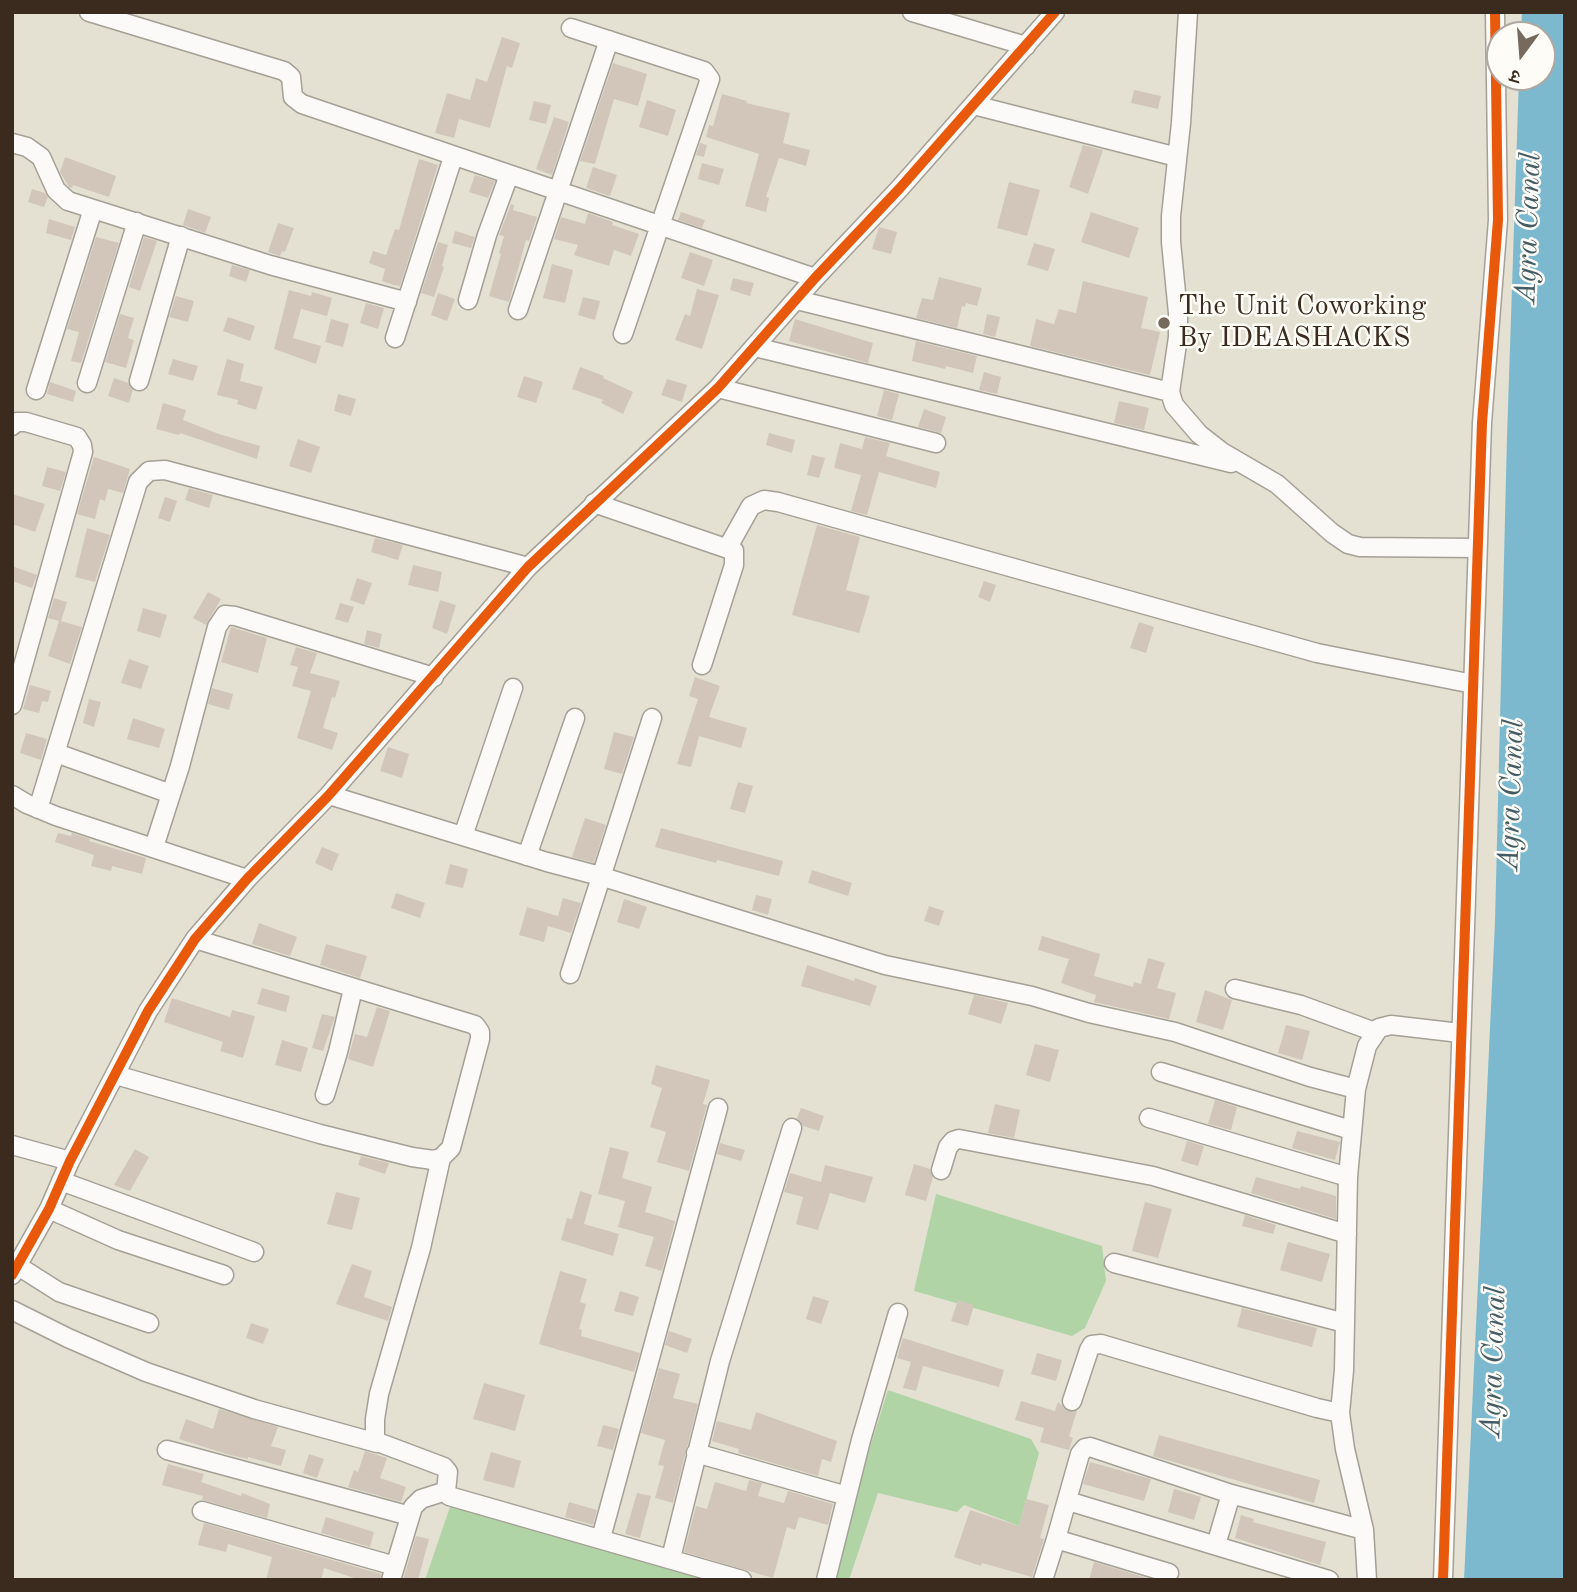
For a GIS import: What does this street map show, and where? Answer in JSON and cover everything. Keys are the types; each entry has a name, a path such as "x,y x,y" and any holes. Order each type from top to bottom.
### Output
{"street":[{"path":"89,12 284,71 291,77 293,97 298,102 453,157 815,278"},
{"path":"912,12 1026,46"},
{"path":"149,1323 59,1292 15,1270 49,1209 148,1011 195,939 247,879 330,795 528,567 718,388 1055,12"},
{"path":"1188,12 1171,242 1178,337 1170,392 1178,411 1199,434 1222,452 1277,484 1348,544 1360,547 1478,548"},
{"path":"1443,1580 1482,410 1499,197 1495,12"},
{"path":"571,28 704,71 710,79 623,334"},
{"path":"517,310 609,40"},
{"path":"974,105 1177,157"},
{"path":"12,142 27,147 41,157 60,195 68,201 270,265 407,302"},
{"path":"395,338 453,157"},
{"path":"468,300 487,235 509,175"},
{"path":"36,390 93,209"},
{"path":"87,383 137,222"},
{"path":"139,381 181,236"},
{"path":"797,300 1170,392"},
{"path":"755,347 1250,468"},
{"path":"718,388 936,443"},
{"path":"12,426 16,422 26,422 77,438 83,452 12,705"},
{"path":"38,810 138,482 149,471 165,470 528,567"},
{"path":"728,547 751,506 764,500 778,502 1317,653 1473,684"},
{"path":"594,503 728,547 736,555 702,665"},
{"path":"154,847 217,627 225,615 247,619 434,677"},
{"path":"463,836 513,688"},
{"path":"527,856 575,718"},
{"path":"570,974 652,718"},
{"path":"56,753 171,794"},
{"path":"12,795 38,810 247,879"},
{"path":"330,795 886,965 1032,996 1089,1013 1175,1032 1310,1077 1356,1089"},
{"path":"116,1075 320,1134 412,1157 433,1160 441,1158 452,1148 480,1032 467,1021 352,989 195,939"},
{"path":"325,1095 352,989"},
{"path":"1236,989 1301,1005 1375,1032"},
{"path":"1367,1580 1364,1530 1345,1449 1340,1413 1348,1177 1356,1089 1367,1046 1375,1032 1385,1025 1460,1033"},
{"path":"1161,1072 1351,1130"},
{"path":"601,1538 718,1108"},
{"path":"1149,1118 1348,1177"},
{"path":"671,1558 720,1361 792,1128"},
{"path":"941,1170 948,1147 953,1140 959,1139 1164,1179 1347,1234"},
{"path":"12,1145 71,1161"},
{"path":"377,1443 374,1439 379,1394 421,1248 441,1158"},
{"path":"61,1181 254,1252"},
{"path":"49,1209 118,1240 224,1275"},
{"path":"1114,1263 1345,1323"},
{"path":"12,1310 146,1372 254,1409 377,1443 444,1467 447,1472 446,1491 449,1496 742,1580"},
{"path":"826,1580 898,1312"},
{"path":"1072,1401 1089,1350 1092,1345 1101,1344 1340,1413"},
{"path":"1043,1580 1080,1454 1090,1447 1231,1494 1364,1530"},
{"path":"167,1450 410,1516"},
{"path":"696,1454 847,1496"},
{"path":"202,1511 393,1573 413,1507 421,1499 446,1491"},
{"path":"1216,1545 1231,1494"},
{"path":"1068,1501 1329,1580"},
{"path":"1056,1539 1169,1573"}],"green space":[{"path":"936,1194 1102,1246 1106,1281 1085,1328 1072,1336 914,1291"},
{"path":"888,1390 1031,1439 1039,1453 1019,1526 964,1505 957,1512 878,1493 849,1580 828,1580"},
{"path":"453,1498 724,1580 425,1580"}],"water":[{"name":"Agra Canal","path":"1522,12 1565,12 1564,1580 1464,1580 1495,922 1519,91 1556,91 1556,21 1522,21"}],"building":[{"path":"502,37 520,43 512,68 507,66 490,128 459,119 454,138 435,133 447,93 470,100 476,78 487,82"},
{"path":"613,63 647,74 638,106 614,99 595,164 580,161"},
{"path":"1134,90 1161,96 1158,109 1131,103"},
{"path":"722,94 747,101 746,103 790,113 783,143 810,150 806,166 779,158 766,197 769,198 766,212 745,206 759,154 706,137 709,125 713,126"},
{"path":"647,100 676,110 668,136 639,127"},
{"path":"534,101 551,105 546,124 529,120"},
{"path":"554,117 569,122 552,175 536,169"},
{"path":"700,143 707,145 704,157 696,155"},
{"path":"1083,145 1103,150 1088,194 1069,187"},
{"path":"65,157 116,176 109,197 73,185 72,188 69,187 60,172"},
{"path":"419,159 438,165 400,286 394,285 382,281 385,269 369,263 373,251 386,255 395,229 399,230"},
{"path":"702,163 724,169 719,185 698,179"},
{"path":"593,167 617,175 610,196 586,188"},
{"path":"475,175 495,181 488,198 469,192"},
{"path":"1009,182 1040,190 1027,236 997,228"},
{"path":"32,189 45,193 48,197 44,207 28,202"},
{"path":"511,204 514,205 513,210 537,217 529,241 526,240 509,302 489,296 504,236 499,235"},
{"path":"188,209 211,217 205,233 183,225"},
{"path":"681,212 705,220 702,228 678,220"},
{"path":"1091,212 1139,228 1129,258 1081,242"},
{"path":"588,213 639,234 631,256 614,250 609,266 574,255 578,245 554,239 561,217 585,224"},
{"path":"49,219 75,227 71,240 46,233"},
{"path":"278,223 294,228 285,252 282,251 280,256 268,252"},
{"path":"879,227 897,232 891,254 872,249"},
{"path":"455,231 475,237 471,248 452,243"},
{"path":"96,237 119,243 81,363 71,361 79,332 67,329"},
{"path":"144,237 157,241 140,291 129,287"},
{"path":"438,242 448,245 434,297 421,293"},
{"path":"1034,243 1055,249 1048,271 1027,265"},
{"path":"690,252 713,260 704,286 681,278"},
{"path":"552,264 573,270 565,303 543,298"},
{"path":"232,265 250,270 246,282 229,276"},
{"path":"939,277 982,288 977,306 966,303 965,307 962,306 957,328 916,318 922,298 933,300"},
{"path":"733,278 754,283 750,296 730,290"},
{"path":"1083,281 1148,297 1141,328 1160,332 1150,375 1030,346 1036,319 1054,324 1059,309 1076,313"},
{"path":"697,289 719,295 702,349 675,340 685,314 690,316"},
{"path":"289,290 311,296 312,292 332,298 327,316 301,309 293,338 321,346 316,364 274,349"},
{"path":"438,293 455,299 447,321 431,315"},
{"path":"176,296 194,301 188,322 169,317"},
{"path":"583,297 600,301 595,320 578,315"},
{"path":"366,303 384,308 378,329 360,323"},
{"path":"120,314 134,318 128,338 134,340 126,368 105,362"},
{"path":"987,314 1000,317 995,337 983,334"},
{"path":"228,317 255,326 250,341 223,331"},
{"path":"331,319 349,324 343,347 325,342"},
{"path":"795,319 873,343 868,363 789,341"},
{"path":"916,341 977,356 973,373 912,361"},
{"path":"173,359 198,366 193,381 168,374"},
{"path":"227,359 244,364 240,381 263,387 256,410 237,404 238,400 217,395"},
{"path":"580,367 633,392 623,414 601,403 603,400 572,389"},
{"path":"984,372 1001,377 997,394 979,390"},
{"path":"524,376 543,382 536,403 517,397"},
{"path":"114,378 128,383 133,390 129,403 108,396"},
{"path":"667,379 687,385 682,402 661,395"},
{"path":"50,382 76,391 73,402 47,394"},
{"path":"884,390 899,394 892,420 877,416"},
{"path":"338,394 356,399 351,416 334,411"},
{"path":"1119,401 1149,408 1144,430 1114,423"},
{"path":"163,403 186,410 183,420 260,446 257,459 180,433 179,435 156,429"},
{"path":"924,409 946,417 941,433 918,427"},
{"path":"769,433 795,440 792,453 766,445"},
{"path":"865,437 890,443 886,456 940,472 936,488 879,472 867,515 851,511 861,475 834,468 840,443 862,449"},
{"path":"298,439 320,447 311,473 289,466"},
{"path":"812,455 825,458 819,478 807,475"},
{"path":"94,457 130,469 123,493 108,489 105,501 100,499 95,519 77,514"},
{"path":"47,467 66,472 60,491 42,486"},
{"path":"189,488 213,495 209,508 185,500"},
{"path":"12,494 45,504 35,532 12,524"},
{"path":"165,497 177,501 170,522 158,518"},
{"path":"817,525 860,537 846,590 870,596 859,633 792,615"},
{"path":"87,528 110,535 95,582 75,577"},
{"path":"375,538 403,545 398,560 371,552"},
{"path":"413,565 442,572 438,592 408,585"},
{"path":"12,566 37,575 32,588 12,581"},
{"path":"357,578 372,583 364,605 350,600"},
{"path":"984,581 996,585 990,602 978,597"},
{"path":"208,592 221,599 206,625 193,618"},
{"path":"54,598 67,602 61,621 82,627 70,664 48,656 59,621 48,618"},
{"path":"440,600 456,605 447,634 432,628"},
{"path":"340,603 354,607 348,623 335,619"},
{"path":"143,608 167,615 160,638 137,631"},
{"path":"1139,622 1154,627 1146,653 1130,648"},
{"path":"231,627 267,638 258,673 221,662"},
{"path":"367,630 382,634 379,648 364,644"},
{"path":"296,647 317,653 310,673 340,681 323,728 338,733 332,750 297,738 311,691 292,686 298,667 290,665"},
{"path":"129,659 149,666 141,689 121,683"},
{"path":"695,677 720,686 709,717 747,728 741,748 699,736 691,767 677,764 698,699 689,696"},
{"path":"30,685 51,691 48,702 42,701 39,713 23,709"},
{"path":"212,688 233,694 229,710 208,704"},
{"path":"89,699 101,702 94,727 83,723"},
{"path":"133,718 165,729 159,748 127,739"},
{"path":"614,732 634,737 622,774 604,769"},
{"path":"26,733 47,739 41,760 20,753"},
{"path":"388,747 409,754 402,778 380,771"},
{"path":"738,782 753,786 745,813 730,809"},
{"path":"585,818 606,825 594,863 572,857"},
{"path":"661,828 783,861 779,876 655,847"},
{"path":"58,833 71,836 72,833 90,839 89,841 146,858 142,874 112,866 111,871 91,866 94,855 55,842"},
{"path":"322,847 339,854 332,871 315,863"},
{"path":"450,864 468,869 463,888 445,884"},
{"path":"812,870 852,883 848,896 808,883"},
{"path":"396,893 425,903 420,918 391,908"},
{"path":"756,895 772,899 768,915 752,910"},
{"path":"563,898 581,903 571,933 548,926 544,942 519,935 527,907 558,916"},
{"path":"624,899 647,907 639,929 617,922"},
{"path":"929,906 944,911 939,926 924,921"},
{"path":"259,923 297,937 290,956 252,944"},
{"path":"1042,936 1100,954 1094,976 1133,987 1134,982 1141,984 1148,958 1165,963 1157,988 1176,993 1169,1019 1094,1002 1096,995 1061,983 1069,959 1038,950"},
{"path":"326,944 367,956 360,978 320,965"},
{"path":"807,965 877,986 870,1006 801,986"},
{"path":"262,988 290,996 286,1012 257,1004"},
{"path":"1205,990 1232,1000 1223,1030 1196,1022"},
{"path":"974,995 1008,1003 1001,1024 968,1014"},
{"path":"172,998 230,1017 232,1010 255,1016 243,1058 220,1051 223,1042 164,1022"},
{"path":"377,1007 390,1011 373,1067 348,1059 355,1034 367,1037"},
{"path":"322,1014 335,1017 323,1051 312,1048"},
{"path":"1286,1025 1310,1031 1302,1060 1278,1053"},
{"path":"282,1040 308,1048 301,1072 275,1065"},
{"path":"1035,1044 1059,1050 1050,1082 1026,1075"},
{"path":"656,1065 710,1080 703,1104 707,1105 689,1171 657,1162 666,1132 650,1127 662,1088 651,1084"},
{"path":"1215,1100 1237,1107 1231,1130 1208,1124"},
{"path":"995,1104 1020,1110 1014,1138 988,1133"},
{"path":"801,1108 824,1116 819,1131 803,1126 797,1118"},
{"path":"1297,1131 1340,1142 1335,1160 1292,1148"},
{"path":"1187,1141 1204,1146 1198,1166 1181,1161"},
{"path":"720,1143 745,1150 741,1161 717,1154"},
{"path":"610,1147 629,1152 622,1178 652,1187 645,1212 675,1221 662,1271 645,1266 654,1237 618,1227 625,1201 598,1194"},
{"path":"135,1149 149,1157 130,1191 114,1185"},
{"path":"361,1156 389,1163 385,1174 358,1165"},
{"path":"914,1164 930,1169 933,1177 926,1201 905,1195"},
{"path":"825,1165 873,1177 865,1203 830,1193 818,1230 796,1224 803,1197 784,1192 790,1173 821,1182"},
{"path":"1256,1177 1336,1196 1336,1219 1251,1193"},
{"path":"580,1191 592,1195 584,1224 619,1234 613,1256 561,1240 567,1218 572,1219"},
{"path":"336,1192 360,1198 352,1230 327,1224"},
{"path":"1145,1202 1172,1209 1158,1258 1132,1251"},
{"path":"1245,1215 1276,1225 1273,1234 1242,1226"},
{"path":"1288,1242 1330,1254 1322,1282 1280,1270"},
{"path":"352,1264 372,1271 364,1297 392,1307 388,1321 336,1304"},
{"path":"560,1271 587,1279 580,1302 586,1304 579,1329 582,1330 581,1336 640,1353 634,1372 539,1344"},
{"path":"620,1291 639,1297 633,1316 614,1311"},
{"path":"813,1296 829,1301 821,1324 806,1319"},
{"path":"958,1300 974,1305 968,1326 951,1321"},
{"path":"1242,1308 1317,1328 1312,1347 1237,1327"},
{"path":"251,1323 269,1329 263,1344 246,1338"},
{"path":"669,1331 692,1339 687,1353 665,1345"},
{"path":"903,1338 1004,1370 999,1387 923,1366 916,1391 903,1388 911,1362 897,1358"},
{"path":"1037,1353 1062,1360 1056,1381 1031,1374"},
{"path":"659,1368 680,1374 673,1398 698,1404 673,1503 655,1498 664,1466 658,1465 665,1440 641,1433"},
{"path":"484,1383 525,1395 515,1431 473,1419"},
{"path":"1021,1401 1055,1411 1058,1402 1068,1411 1077,1411 1069,1436 1073,1438 1069,1450 1040,1442 1044,1428 1015,1420"},
{"path":"219,1409 278,1427 271,1446 286,1450 281,1466 230,1455 179,1439 186,1419 213,1429"},
{"path":"756,1412 837,1441 831,1462 822,1459 818,1476 738,1453 739,1449 712,1441 717,1421 751,1430"},
{"path":"603,1425 619,1429 613,1450 597,1446"},
{"path":"1159,1435 1320,1480 1314,1503 1153,1456"},
{"path":"365,1451 387,1458 380,1478 406,1487 401,1502 348,1487 354,1470 358,1472"},
{"path":"491,1452 521,1461 514,1488 483,1480"},
{"path":"309,1454 324,1459 317,1478 303,1473"},
{"path":"1090,1462 1151,1479 1144,1501 1083,1484"},
{"path":"168,1464 204,1474 201,1482 270,1504 267,1518 202,1500 203,1496 162,1485"},
{"path":"749,1480 762,1483 758,1496 784,1503 788,1491 833,1504 828,1525 799,1517 795,1530 787,1527 773,1578 684,1552 696,1506 707,1509 715,1482 746,1491"},
{"path":"1174,1489 1201,1497 1194,1520 1168,1512"},
{"path":"637,1493 651,1496 640,1538 625,1534"},
{"path":"1026,1499 1049,1505 1040,1538 1044,1539 1032,1577 954,1557 970,1510 1019,1526"},
{"path":"569,1502 597,1510 593,1525 565,1517"},
{"path":"1241,1515 1254,1519 1253,1522 1326,1542 1320,1565 1235,1538"},
{"path":"326,1517 374,1532 370,1547 321,1533"},
{"path":"204,1523 381,1574 380,1580 360,1580 324,1568 321,1580 266,1580 272,1557 228,1544 226,1552 198,1545"},
{"path":"416,1536 429,1539 418,1580 403,1580"},
{"path":"1094,1562 1150,1579 1150,1580 1089,1580"}],"cycle path":[{"path":"12,1275 49,1209 70,1161 148,1011 195,939 247,879 329,795 528,567 718,388 1055,12"},
{"path":"1443,1580 1482,423 1498,220 1495,12"}],"place":[{"name":"The Unit Coworking By IDEASHACKS","path":"1164,323"}]}
